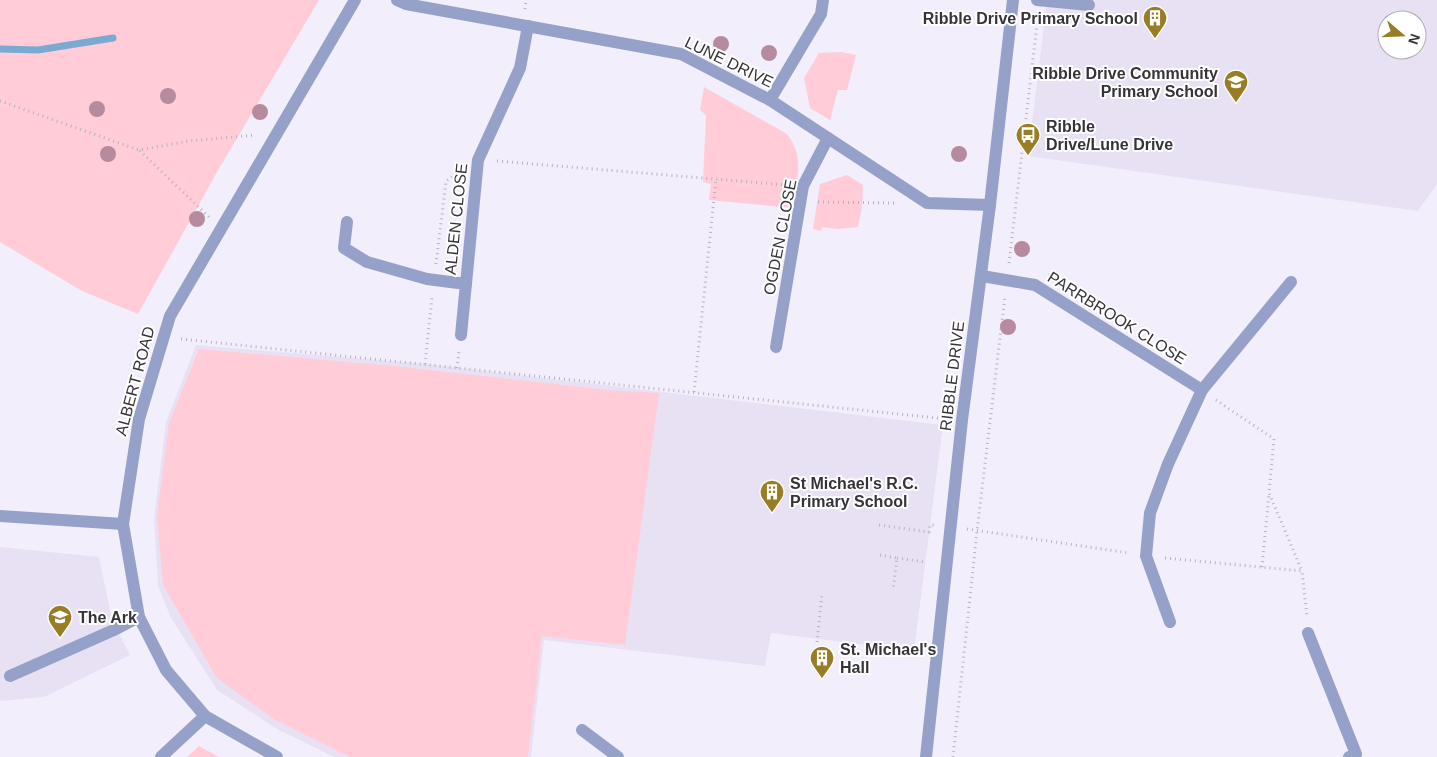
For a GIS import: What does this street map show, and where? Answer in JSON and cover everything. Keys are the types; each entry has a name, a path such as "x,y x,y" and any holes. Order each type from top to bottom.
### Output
{"street":[{"name":"ALBERT ROAD","path":"277,757 205,716 166,670 139,617 123,524 139,419 170,316 220,227 355,0"},
{"name":"LUNE DRIVE","path":"398,0 406,4 682,54 770,100 927,203"},
{"path":"770,100 821,14 823,0"},
{"name":"RIBBLE DRIVE","path":"926,757 962,420 982,276 1012,0"},
{"path":"1038,0 1089,5"},
{"name":"ALDEN CLOSE","path":"461,335 478,160 520,68 528,26"},
{"name":"OGDEN CLOSE","path":"776,347 803,186 828,138"},
{"path":"927,203 990,205"},
{"path":"347,222 344,248 367,262 434,280 466,284"},
{"name":"PARRBROOK CLOSE","path":"982,276 1035,285 1202,390"},
{"path":"1170,622 1146,556 1150,513 1168,464 1202,390 1291,282"},
{"path":"0,516 123,524"},
{"path":"10,676 116,630 139,617"},
{"path":"1308,633 1356,754 1349,757"},
{"path":"161,757 205,716"},
{"path":"582,730 618,757"}],"path":[{"path":"953,757 1038,0"},
{"path":"0,101 139,150 220,227"},
{"path":"139,150 189,141 277,134"},
{"path":"425,364 446,181 478,160 803,186 816,202 927,203"},
{"path":"694,393 716,179"},
{"path":"163,338 962,420"},
{"path":"1202,390 1274,439 1262,567"},
{"path":"1269,493 1302,571"},
{"path":"879,525 929,532 930,525 951,527"},
{"path":"880,555 925,562"},
{"path":"893,590 897,558"},
{"path":"817,642 822,593"}],"shaded area":[{"path":"0,0 319,0 217,172 138,314 82,291 0,242"},
{"name":"Ribble Drive Community Primary School","path":"1047,0 1437,0 1437,184 1418,211 1028,156"},
{"path":"841,52 856,55 847,90 838,90 830,120 810,108 804,78 819,53"},
{"path":"704,87 787,134 793,143 798,161 792,208 709,200 711,184 703,182 706,115 700,110"},
{"path":"847,175 863,185 862,207 858,227 838,229 822,227 821,231 813,229 820,184"},
{"path":"196,345 425,364 943,425 914,651 771,633 765,666 544,640 531,757 334,757 277,729 217,690 171,618 158,586 154,518 166,422"},
{"path":"199,349 394,366 607,390 659,393 625,645 542,636 528,757 350,757 275,720 217,678 163,585 157,516 169,423"},
{"name":"The Ark","path":"0,547 99,557 112,620 130,655 44,697 0,701"},
{"path":"199,746 219,757 187,757"}],"waterway":[{"path":"0,49 38,50 113,38"}],"place":[{"name":"Ribble Drive Primary School","path":"1155,39"},
{"name":"Ribble Drive Community Primary School","path":"1236,103"},
{"name":"Ribble Drive/Lune Drive","path":"1028,156"},
{"name":"St Michael's R.C. Primary School","path":"772,513"},
{"name":"The Ark","path":"60,638"},
{"name":"St. Michael's Hall","path":"822,679"}]}
